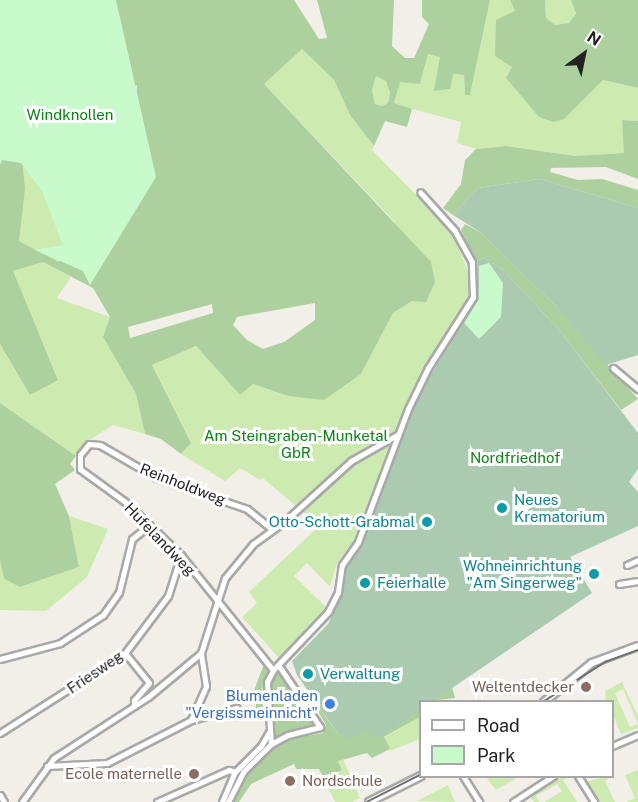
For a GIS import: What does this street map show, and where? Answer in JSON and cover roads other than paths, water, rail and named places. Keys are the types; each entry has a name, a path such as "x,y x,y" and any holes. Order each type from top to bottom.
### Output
{"street":[{"path":"271,744 265,693 273,670 328,612 338,592 342,565 358,542 397,435 428,368 473,297 472,262 456,234 420,192"},
{"path":"613,368 638,389"},
{"path":"190,720 206,686 201,653 215,601 238,561 351,461 397,435"},
{"name":"Reinholdweg","path":"89,444 100,445 158,478 247,509 273,530"},
{"name":"Hufelandweg","path":"89,444 80,454 80,469 124,501 147,527 181,555 215,601 273,670"},
{"path":"0,659 60,643 103,615 119,592 132,539 147,527"},
{"name":"Friesweg","path":"0,734 125,653 168,596 181,555"},
{"path":"627,565 638,560"},
{"path":"619,584 638,581"},
{"path":"546,700 592,663 638,646"},
{"path":"125,653 149,683 134,699 134,706"},
{"path":"22,802 47,766 134,706 201,653"},
{"path":"228,802 243,772 271,744 288,735 320,727 279,666"},
{"path":"47,766 107,763 190,720 236,708"},
{"path":"222,802 235,772 261,746 270,727"},
{"path":"614,745 638,735"},
{"path":"157,802 229,770 235,772"},
{"path":"369,802 419,778"},
{"path":"464,778 479,802"},
{"path":"513,802 551,778"},
{"path":"579,778 594,802"},
{"path":"0,795 4,802"}],"tram line":[{"path":"546,700 605,662 638,650"},
{"path":"367,802 419,776"}],"place":[{"name":"Neues Krematorium","path":"502,508"},
{"name":"Otto-Schott-Grabmal","path":"427,522"},
{"name":"Wohneinrichtung \"Am Singerweg\"","path":"594,574"},
{"name":"Feierhalle","path":"365,583"},
{"name":"Verwaltung","path":"308,674"},
{"name":"Weltentdecker","path":"586,687"},
{"name":"Blumenladen \"Vergissmeinnicht\"","path":"330,704"},
{"name":"Ecole maternelle","path":"194,774"},
{"name":"Nordschule","path":"290,781"}],"park label":[{"name":"Windknollen","path":"70,115"},
{"name":"Am Steingraben-Munketal GbR","path":"296,444"},
{"name":"Nordfriedhof","path":"515,458"}]}
